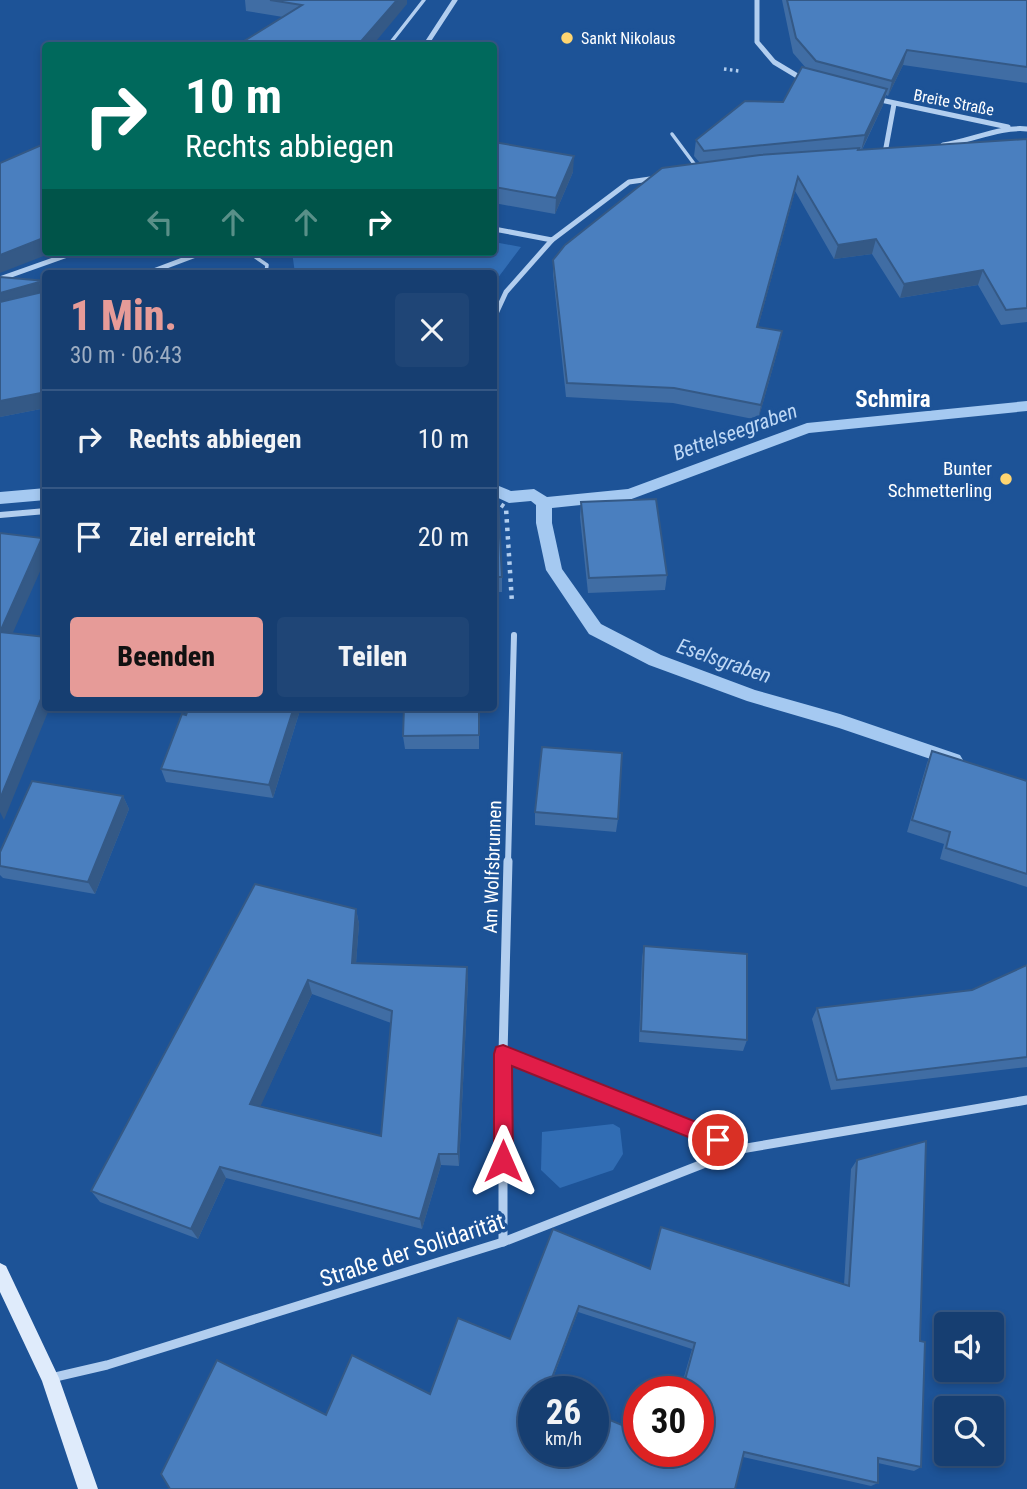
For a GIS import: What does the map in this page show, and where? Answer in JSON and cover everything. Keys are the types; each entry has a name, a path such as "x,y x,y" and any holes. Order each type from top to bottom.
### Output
{"main road":[{"path":"0,1272 50,1378 88,1489"}],"street":[{"path":"428,42 455,0"},
{"path":"757,0 757,42 774,62 806,80"},
{"name":"Breite Straße","path":"872,98 1027,129"},
{"name":"Breite Straße","path":"885,153 894,104"},
{"name":"Breite Straße","path":"936,146 975,140 1009,127"},
{"path":"873,155 898,151"},
{"path":"688,173 711,170"},
{"path":"497,312 506,292 552,240 629,182 664,177"},
{"path":"497,230 552,240"},
{"path":"0,279 65,256"},
{"path":"157,270 198,256"},
{"path":"0,515 42,511"},
{"name":"Am Wolfsbrunnen","path":"503,1242 503,1054 514,635"},
{"path":"503,1054 741,1149"},
{"name":"Straße der Solidarität","path":"50,1378 107,1365 503,1242 741,1149 1027,1100"}],"lane":[{"path":"391,42 424,0"},
{"path":"672,134 700,171"},
{"path":"254,256 267,265 266,270"}],"path":[{"path":"497,502 506,508 514,635"}],"shaded area":[{"path":"497,243 521,247 497,279 497,270 295,270 293,256 497,256"},
{"path":"613,1124 620,1128 623,1154 613,1170 560,1188 541,1170 542,1132"}],"building":[{"path":"270,0 397,0 360,42 242,42 302,5"},
{"path":"787,0 1027,0 1027,67 907,50 892,81 816,61 796,38"},
{"path":"802,67 887,89 865,135 704,151 696,140 745,101 783,102"},
{"path":"1027,139 1027,308 1006,310 983,270 904,284 876,239 838,245 798,177 757,327 782,331 761,405 674,388 567,383 553,260 565,245 662,168 760,155"},
{"path":"497,143 574,156 556,198 497,188"},
{"path":"42,145 42,239 0,255 0,163"},
{"path":"0,277 42,281 42,284 39,282 0,293"},
{"path":"42,292 42,393 0,401 0,302"},
{"path":"497,498 498,498 502,577 497,577"},
{"path":"656,499 667,575 589,578 581,502"},
{"path":"0,533 42,538 0,632"},
{"path":"0,632 42,637 42,697 0,799"},
{"path":"188,711 293,711 269,785 161,769 182,714 186,715"},
{"path":"404,711 479,711 479,735 403,736"},
{"path":"542,747 622,753 618,819 535,812"},
{"path":"932,751 1027,781 1027,874 946,848 950,832 912,820"},
{"path":"32,781 123,796 88,882 0,866 0,852"},
{"path":"255,884 356,909 352,963 467,967 458,1154 439,1154 420,1219 220,1167 191,1229 91,1191","holes":["308,980 392,1011 381,1136 250,1104"]},
{"path":"644,946 747,954 747,1040 641,1031"},
{"path":"1027,965 1027,1057 837,1080 817,1008 972,990"},
{"path":"926,1141 920,1341 925,1342 921,1467 878,1458 878,1483 744,1452 735,1489 170,1489 161,1474 217,1360 326,1415 352,1355 430,1394 458,1318 510,1339 553,1229 650,1269 661,1227 849,1286 857,1160","holes":["579,1306 695,1343 686,1376 714,1376 714,1467 623,1467 623,1425 609,1420 609,1467 518,1467 518,1376 553,1376"]}],"waterway":[{"name":"Bettelseegraben","path":"544,503 629,494 807,428 1027,406"},
{"name":"Eselsgraben","path":"497,491 509,497 534,495 544,503"},
{"name":"Eselsgraben","path":"0,498 42,494"},
{"name":"Eselsgraben","path":"544,503 544,523 554,570 595,629 655,660 753,696 840,721 954,760"}],"place":[{"name":"Sankt Nikolaus","path":"567,38"},
{"name":"Bunter Schmetterling","path":"1006,479"}],"district":[{"name":"Schmira","path":"893,399"}],"route":[{"path":"503,1161 503,1054 718,1140"}]}
